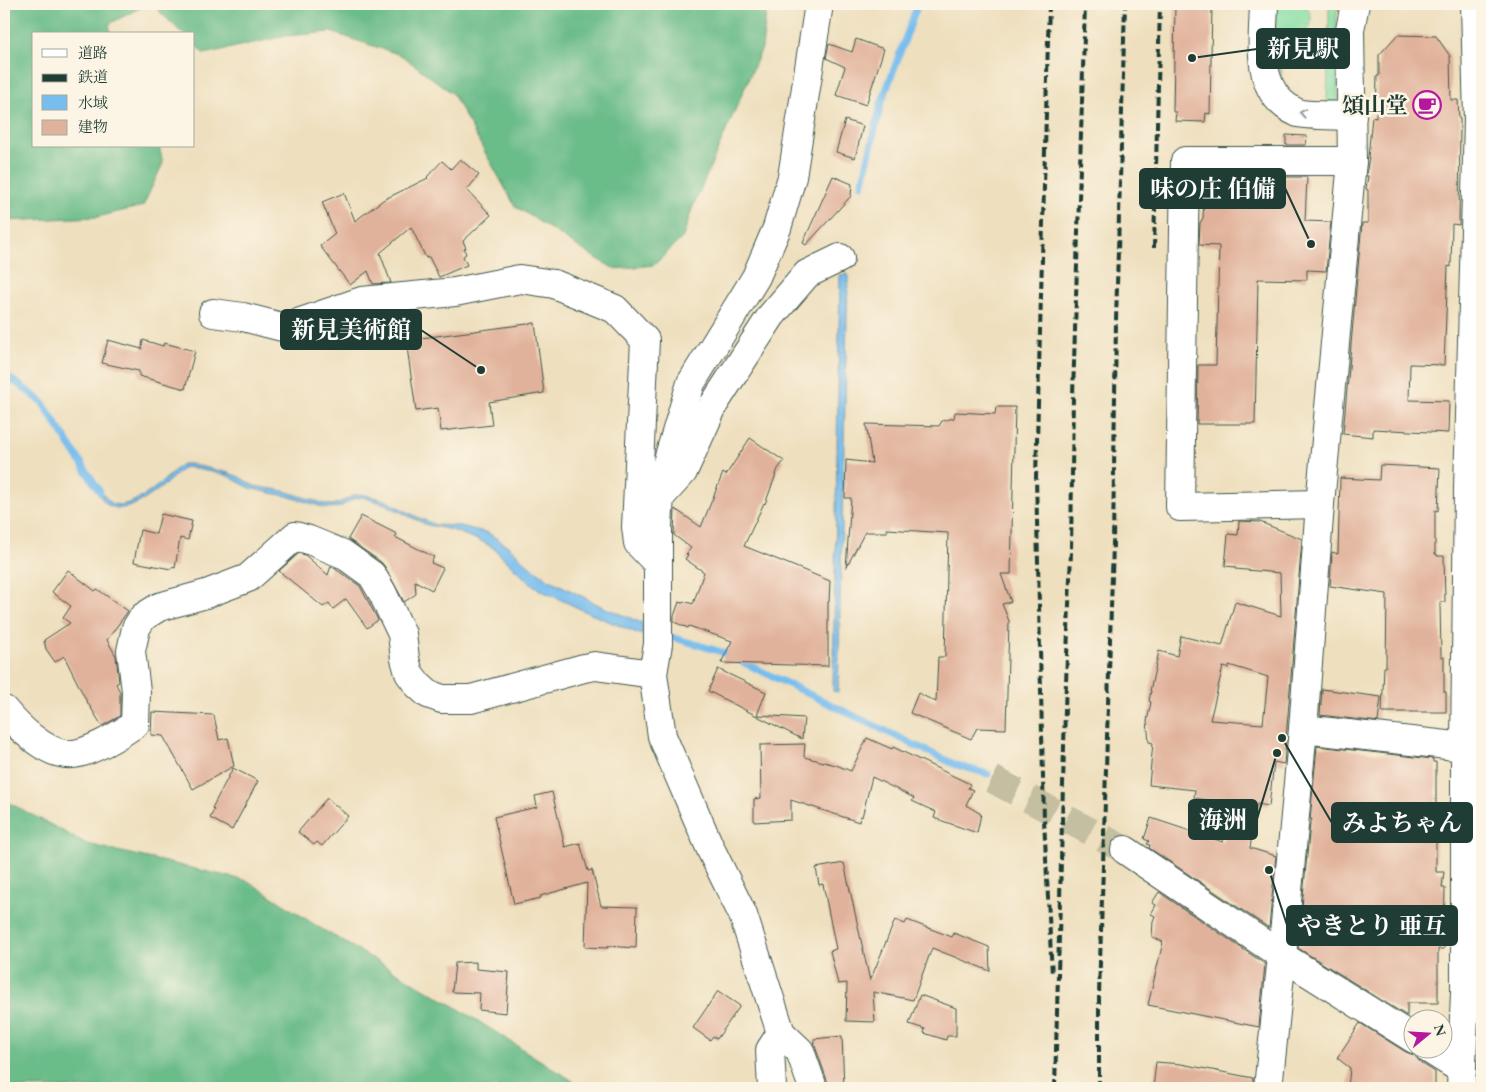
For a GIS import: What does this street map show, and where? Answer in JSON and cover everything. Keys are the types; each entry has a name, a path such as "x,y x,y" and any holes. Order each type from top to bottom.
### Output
{"street":[{"path":"813,1088 800,1051 782,1033 743,915 711,850 662,736 653,674 658,644 657,563 661,483 691,383 756,277 777,228 792,177 819,4"},
{"path":"1264,4 1263,65 1268,83 1279,101 1299,114 1352,116"},
{"path":"1268,1088 1304,729 1320,504 1352,161 1350,30 1355,4"},
{"path":"1462,1079 1473,992 1465,748 1468,488 1478,120 1475,4"},
{"path":"1320,504 1180,508 1185,161 1352,161"},
{"path":"660,497 683,472 714,404 771,316 806,274 840,258"},
{"path":"213,313 243,317 282,326 298,323 362,301 454,292 520,279 554,284 615,309 645,340 636,527 638,544 657,563"},
{"path":"4,710 26,734 40,743 66,754 76,754 121,734 135,724 136,691 131,651 136,628 143,617 159,607 206,594 248,578 295,536 343,554 372,575 402,634 404,659 409,674 428,694 442,699 471,699 595,666 653,674"},
{"path":"1304,729 1465,748"},
{"path":"1125,850 1282,956 1404,1033"},
{"path":"772,1088 770,1050 782,1033"},
{"path":"1441,1060 1462,1079"}],"green space":[{"path":"4,4 147,4 109,24 111,32 32,32 32,148 159,148 163,163 143,206 97,217 4,221"},
{"path":"152,4 767,4 762,48 692,209 683,237 654,265 615,269 515,206 452,93 401,55 331,32 285,36 204,54 195,45 195,32 181,32"},
{"path":"1280,4 1303,4 1309,12 1311,20 1310,27 1305,33 1299,37 1291,38 1283,35 1275,28 1276,8"},
{"path":"1329,4 1337,4 1338,103 1327,103 1328,64 1282,63 1281,81 1275,55 1306,54 1320,44 1329,28"},
{"path":"4,800 87,844 248,881 320,928 451,1004 584,1088 4,1088"}],"water":[{"path":"848,274 838,692 833,691 840,275"},
{"path":"182,464 190,464 229,473 254,486 284,491 325,504 332,505 362,494 387,501 436,525 460,526 488,533 508,546 526,563 548,579 603,607 642,623 642,635 540,590 492,547 481,541 452,530 427,525 385,504 362,497 353,499 340,507 326,508 287,496 250,488 226,475 186,467 139,503 119,508 110,506 105,502 95,484 110,502 116,505 124,504 142,497 151,491"}],"building":[{"path":"1175,4 1212,4 1210,114 1206,113 1205,122 1175,121 1176,112 1173,112"},
{"path":"1397,35 1436,36 1450,56 1451,100 1458,100 1460,119 1459,225 1452,224 1451,267 1448,266 1444,365 1410,364 1409,400 1449,401 1448,433 1373,429 1373,437 1343,434 1362,223 1368,223 1368,190 1366,189 1368,176 1366,176 1372,117 1376,118 1379,55"},
{"path":"856,39 884,49 866,105 836,95 845,67 826,58 829,44 852,52"},
{"path":"845,120 863,126 855,158 836,152"},
{"path":"1286,135 1307,136 1306,145 1286,145"},
{"path":"460,159 479,175 467,190 491,215 463,241 466,254 463,256 467,265 439,277 429,257 426,258 411,227 380,253 391,283 373,284 368,271 350,285 320,246 335,234 322,202 344,193 355,221 383,200 428,178 442,161 451,169"},
{"path":"833,176 852,184 851,196 806,245 803,243"},
{"path":"1205,177 1307,177 1305,221 1331,222 1326,271 1307,270 1307,280 1258,279 1255,424 1197,424 1198,365 1216,365 1219,246 1199,245 1200,223 1203,218"},
{"path":"535,323 544,393 489,402 492,425 441,431 438,408 416,411 406,340"},
{"path":"108,340 142,349 143,340 163,346 164,343 195,351 185,389 139,376 139,371 102,363"},
{"path":"996,407 1015,407 1011,574 1001,574 1011,602 1002,604 1009,621 1006,729 977,728 971,739 910,713 918,693 936,702 938,657 945,657 948,533 887,529 887,532 865,532 846,568 851,498 845,498 846,460 872,463 866,424 939,426 942,421 954,418 955,412 995,414"},
{"path":"750,438 784,461 778,469 765,504 744,546 830,581 828,602 828,666 721,663 732,641 674,622 679,602 683,603 684,601 693,604 704,572 685,559 688,555 686,554 691,548 674,535 675,509 701,527 723,473 726,475"},
{"path":"1380,465 1440,468 1438,511 1435,510 1435,554 1437,556 1444,556 1445,602 1440,602 1441,657 1444,657 1446,712 1382,712 1384,667 1386,667 1387,594 1330,586 1332,552 1338,554 1340,478 1379,480"},
{"path":"161,514 192,521 188,540 180,538 175,568 172,567 171,569 134,562 140,530 156,534"},
{"path":"361,516 397,534 395,537 434,557 431,563 443,568 432,590 415,581 416,594 404,602 381,562 348,539"},
{"path":"1239,521 1260,522 1302,539 1284,764 1274,762 1269,806 1257,804 1250,848 1276,856 1269,928 1149,848 1150,845 1147,844 1149,841 1144,839 1151,818 1223,842 1229,803 1194,798 1195,790 1149,785 1153,743 1149,742 1147,721 1151,702 1149,701 1150,691 1159,651 1177,656 1181,636 1222,646 1235,602 1281,616 1280,573 1235,569 1235,567 1225,566 1228,534 1238,535","holes":["1229,665 1268,677 1263,724 1210,720 1223,667 1229,668"]},
{"path":"299,553 305,555 328,575 331,566 360,586 378,620 367,628 346,599 333,609 329,603 323,607 279,571"},
{"path":"68,570 95,591 97,589 128,611 107,640 116,656 119,682 116,684 120,692 120,716 102,726 86,700 64,656 55,662 46,649 44,640 70,623 63,618 71,606 52,592"},
{"path":"718,669 766,692 757,715 804,718 802,739 708,691"},
{"path":"1322,689 1381,697 1378,722 1320,715"},
{"path":"152,712 214,715 219,740 228,738 234,766 193,789 163,736 151,735"},
{"path":"867,738 892,749 893,747 970,784 968,788 973,790 966,805 981,814 977,833 934,818 936,812 912,801 914,798 872,777 859,822 791,800 791,820 754,822 754,799 761,798 760,745 805,744 804,757 851,771"},
{"path":"1317,746 1433,759 1433,762 1436,762 1436,872 1444,872 1442,888 1445,888 1444,949 1438,949 1438,1003 1407,1003 1407,1010 1404,1010 1404,1014 1298,948 1312,819 1310,819"},
{"path":"233,768 258,781 232,830 210,818 214,810 212,808"},
{"path":"552,792 565,847 580,843 588,871 592,870 601,906 637,907 636,948 585,947 587,883 540,896 541,898 514,904 494,817 537,807 535,796"},
{"path":"327,798 348,816 322,846 317,842 314,845 298,832"},
{"path":"844,863 870,981 895,920 905,924 907,920 952,937 954,933 989,947 990,971 932,948 913,1000 873,992 875,1022 846,1021 847,983 838,984 830,951 836,949 823,884 819,885 816,868"},
{"path":"1159,892 1265,964 1259,1027 1148,1005 1163,942 1152,937 1155,916 1151,914 1156,905 1152,903"},
{"path":"476,962 476,969 509,972 506,1013 479,1010 480,993 452,992 455,963"},
{"path":"718,991 740,1006 717,1039 713,1036 710,1040 693,1028"},
{"path":"920,995 956,1008 956,1036 947,1036 946,1040 924,1033 925,1029 909,1024"},
{"path":"1360,1023 1404,1051 1404,1060 1418,1060 1435,1072 1435,1088 1348,1088 1350,1068 1337,1058"},
{"path":"842,1036 844,1088 828,1088 814,1039"},
{"path":"1156,1062 1181,1064 1253,1078 1253,1088 1153,1088"}],"waterway":[{"path":"862,185 881,104 918,4"},
{"path":"4,375 42,402 100,492"},
{"path":"668,636 722,652 956,765 988,774"}],"tunnel":[{"path":"992,779 1125,850"}],"railway":[{"path":"1049,4 1036,477 1044,820 1052,975"},
{"path":"1055,1088 1085,4"},
{"path":"1099,1088 1099,995 1113,543 1116,321 1125,4"},
{"path":"1154,248 1160,4"}],"place":[{"name":"新見駅","path":"1192,58"},
{"name":"頌山堂","path":"1427,105"},
{"name":"味の庄 伯備","path":"1311,244"},
{"name":"新見美術館","path":"481,370"},
{"name":"みよちゃん","path":"1282,738"},
{"name":"海洲","path":"1277,753"},
{"name":"やきとり 亜互","path":"1269,870"}]}
